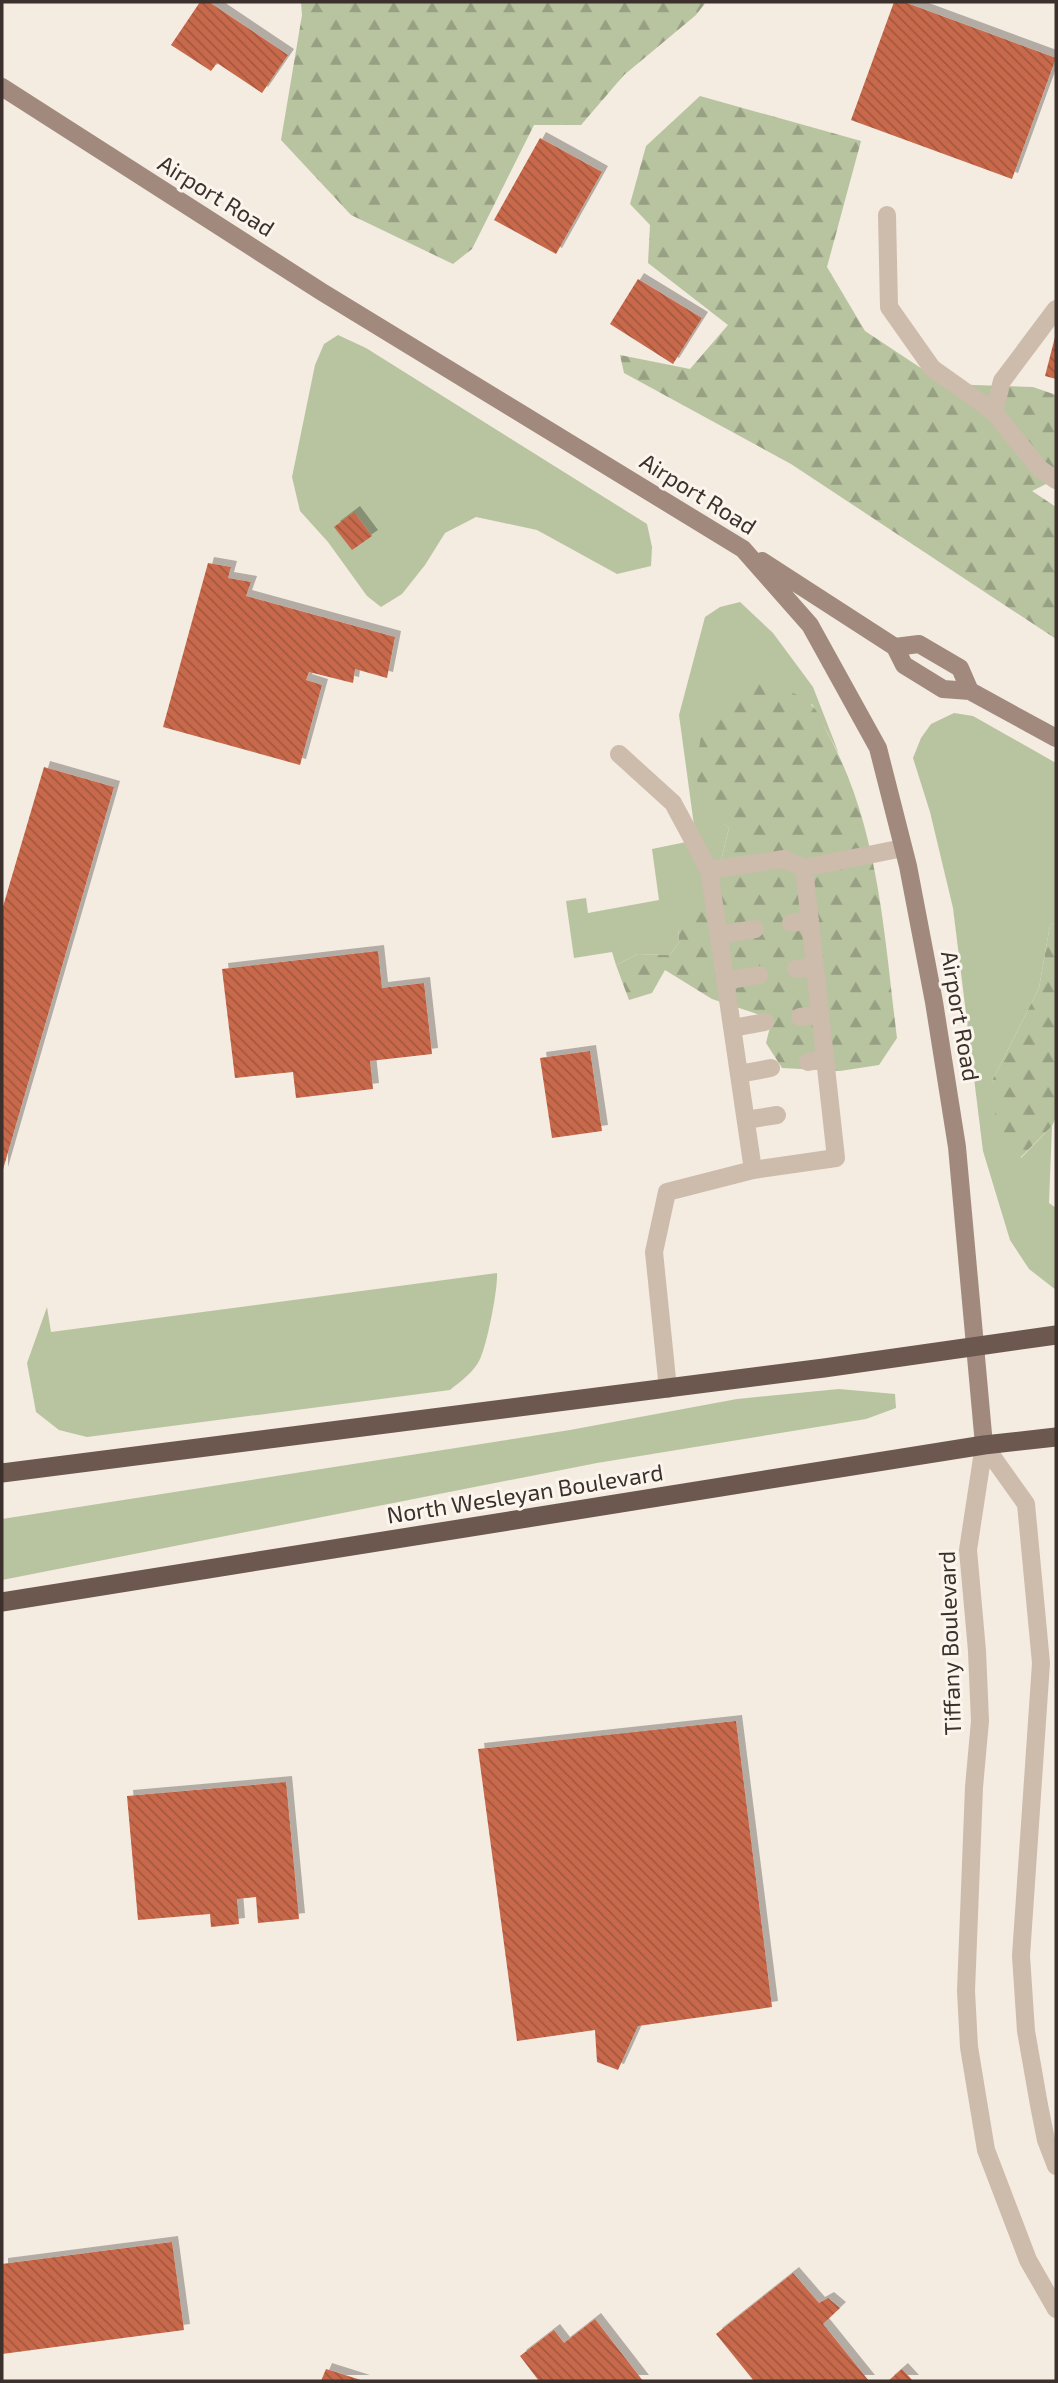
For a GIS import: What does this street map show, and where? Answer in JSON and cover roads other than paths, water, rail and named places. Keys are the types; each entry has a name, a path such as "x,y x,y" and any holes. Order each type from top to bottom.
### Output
{"highway":[{"path":"2,1473 668,1389 1056,1335"},
{"name":"North Wesleyan Boulevard","path":"2,1602 984,1445 1056,1437"}],"main road":[{"name":"Airport Road","path":"2,87 321,292 743,549 810,625 878,748 903,848 934,1002 957,1147 984,1445"},
{"path":"743,549 895,647 904,665 943,689 970,691 1054,733"},
{"path":"895,647 919,644 960,668 970,691"}],"street":[{"path":"887,215 889,307 932,368 993,412 1040,469 1056,480"},
{"path":"993,412 1002,381 1056,309"},
{"path":"619,754 673,803 709,870 753,1170"},
{"path":"709,870 784,859 804,868 903,848"},
{"path":"668,1389 654,1251 667,1192 753,1170 836,1158 822,1108 817,1061 820,1014 804,868"},
{"path":"791,923 810,920"},
{"path":"719,935 755,929"},
{"path":"796,969 815,966"},
{"path":"726,981 759,975"},
{"path":"800,1017 820,1014"},
{"path":"733,1028 765,1022"},
{"path":"739,1074 771,1068"},
{"path":"746,1120 777,1115"},
{"path":"984,1445 1027,1504 1041,1663 1021,1956 1026,2031 1056,2166"},
{"name":"Tiffany Boulevard","path":"984,1445 968,1550 980,1721 974,1787 966,1978 969,2047 986,2150 1028,2260 1056,2309"}]}
